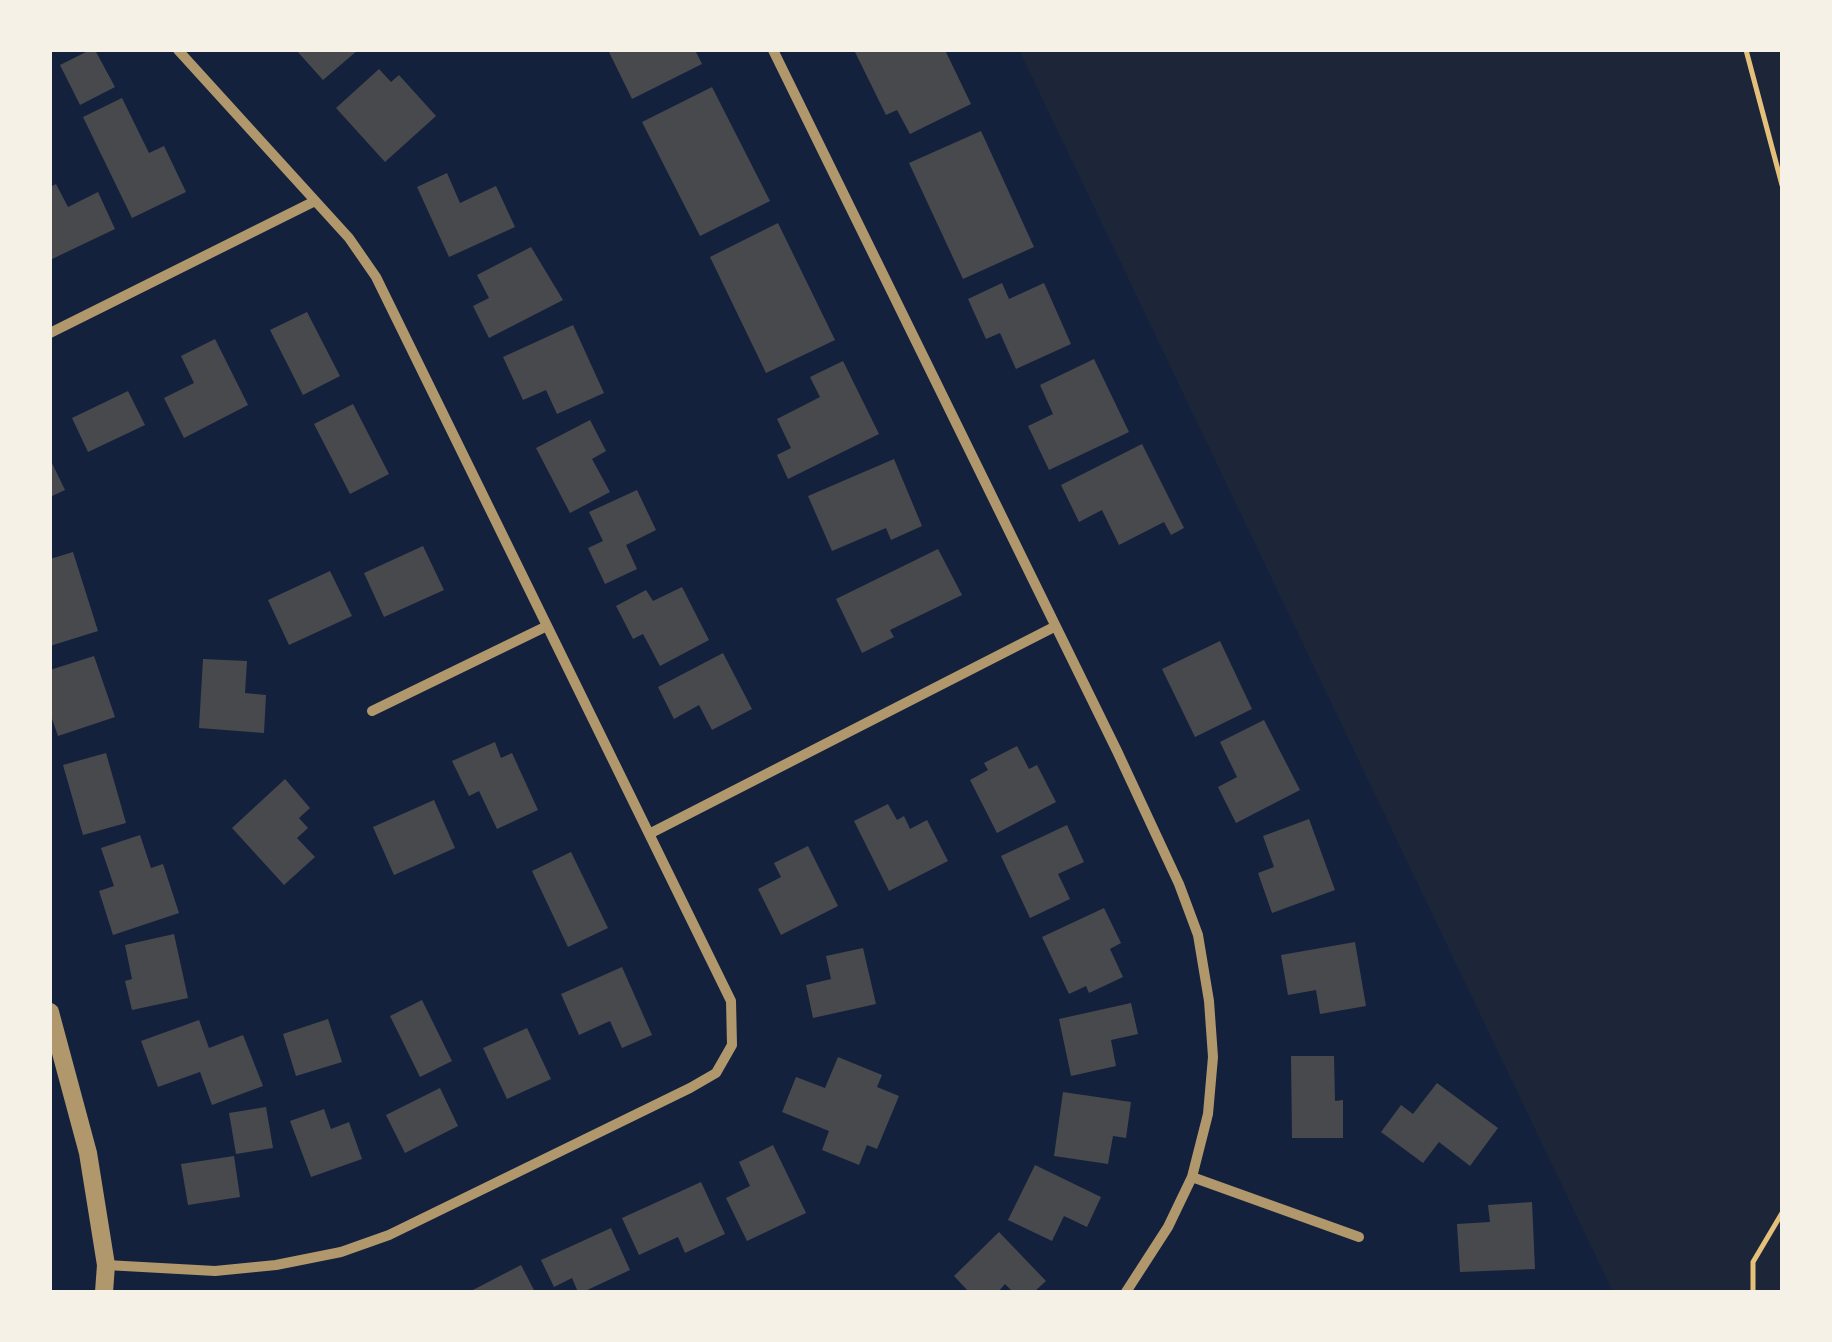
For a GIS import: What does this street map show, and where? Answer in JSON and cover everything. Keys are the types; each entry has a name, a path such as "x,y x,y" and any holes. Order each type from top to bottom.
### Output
{"street":[{"path":"106,1265 216,1270 276,1265 341,1252 389,1235 716,1073 732,1046 731,1000 376,277 349,238 178,50"},
{"path":"773,50 1118,751 1198,935 1213,1057 1208,1114 1192,1177 1168,1227 1126,1292"},
{"path":"50,332 313,202"},
{"path":"372,711 547,626"},
{"path":"651,833 1054,627"},
{"path":"50,1012 88,1153 106,1265 104,1292"},
{"path":"1192,1177 1358,1238"}],"path":[{"path":"1746,50 1782,185"},
{"path":"1753,1292 1753,1262 1782,1214"}],"shaded area":[{"path":"1019,50 1782,50 1782,1292 1613,1292"}],"building":[{"path":"95,50 115,87 80,105 60,65"},
{"path":"296,50 358,50 323,80"},
{"path":"608,50 695,50 702,64 632,99"},
{"path":"854,50 945,50 971,104 910,134 897,110 886,115"},
{"path":"379,69 391,82 399,75 436,116 385,162 336,108"},
{"path":"712,87 770,201 700,236 642,122"},
{"path":"122,98 149,153 164,146 186,192 132,218 83,117"},
{"path":"981,131 1034,247 963,279 909,163"},
{"path":"447,173 460,203 496,186 515,227 449,257 417,187"},
{"path":"56,184 68,207 98,192 115,229 50,260 50,187"},
{"path":"778,223 835,340 766,373 710,257"},
{"path":"531,247 563,300 489,338 473,306 489,298 477,275"},
{"path":"1002,283 1009,299 1044,283 1071,344 1016,369 1000,333 986,339 968,299"},
{"path":"307,312 340,376 303,395 270,330"},
{"path":"573,325 604,393 557,414 546,390 523,400 503,357"},
{"path":"215,339 248,405 184,438 164,398 194,383 181,356"},
{"path":"1094,359 1129,432 1049,470 1028,426 1053,414 1040,385"},
{"path":"843,361 879,434 788,479 777,455 791,448 777,419 820,397 810,377"},
{"path":"128,391 145,425 88,452 72,418"},
{"path":"353,404 389,474 350,494 314,424"},
{"path":"590,420 606,451 592,459 610,492 570,513 536,448"},
{"path":"1142,444 1184,528 1171,535 1164,522 1119,545 1102,510 1079,522 1061,485"},
{"path":"50,459 65,490 50,497"},
{"path":"894,459 922,526 891,540 886,528 832,551 808,496"},
{"path":"637,490 656,530 626,545 637,569 605,584 588,548 603,541 589,512"},
{"path":"423,546 444,590 384,617 364,573"},
{"path":"938,549 962,595 890,630 894,637 862,653 836,599"},
{"path":"73,552 98,631 50,646 50,559"},
{"path":"330,571 352,616 289,645 268,600"},
{"path":"682,587 709,640 660,666 643,634 633,639 616,606 646,590 653,601"},
{"path":"1220,641 1252,709 1195,737 1162,669"},
{"path":"723,653 752,709 712,730 699,705 674,719 658,687"},
{"path":"94,656 115,717 58,736 50,713 50,670"},
{"path":"203,659 247,661 245,693 266,695 264,733 199,728"},
{"path":"1264,720 1300,790 1236,823 1218,787 1237,777 1220,742"},
{"path":"495,742 501,758 512,753 538,810 497,829 479,791 469,796 452,761"},
{"path":"1017,746 1029,769 1037,765 1056,802 997,833 970,780 988,770 984,763"},
{"path":"106,753 126,823 83,835 63,765"},
{"path":"285,779 310,808 299,818 308,828 297,838 315,857 284,885 232,828"},
{"path":"434,800 455,848 394,875 373,827"},
{"path":"888,804 897,820 904,816 910,829 927,820 948,861 889,891 854,821"},
{"path":"1309,819 1335,890 1272,913 1258,873 1274,867 1263,836"},
{"path":"1067,825 1084,862 1058,874 1070,899 1030,918 1001,856"},
{"path":"140,835 151,868 163,864 179,913 113,935 99,891 114,886 101,848"},
{"path":"808,846 838,906 781,935 758,889 781,877 774,863"},
{"path":"571,852 608,928 568,947 532,871"},
{"path":"1104,908 1121,943 1110,949 1123,977 1089,993 1086,986 1069,994 1042,937"},
{"path":"174,934 188,998 132,1010 125,981 132,979 125,945"},
{"path":"1355,942 1366,1006 1320,1014 1316,990 1288,995 1281,955"},
{"path":"863,948 876,1004 813,1018 806,985 831,979 826,956"},
{"path":"622,967 652,1035 622,1048 610,1021 579,1035 561,994"},
{"path":"422,1000 452,1061 420,1077 390,1016"},
{"path":"1131,1003 1138,1034 1111,1040 1116,1066 1071,1076 1059,1019"},
{"path":"328,1019 342,1062 296,1076 283,1034"},
{"path":"199,1020 209,1048 243,1035 263,1086 212,1105 200,1072 158,1087 141,1041"},
{"path":"527,1028 551,1079 507,1099 483,1048"},
{"path":"1291,1056 1334,1056 1335,1101 1343,1100 1343,1138 1292,1138"},
{"path":"838,1057 882,1075 877,1087 899,1096 877,1149 867,1145 859,1165 822,1150 829,1131 782,1112 796,1077 825,1088"},
{"path":"1437,1083 1498,1128 1470,1166 1439,1142 1423,1163 1381,1132 1401,1105 1413,1114"},
{"path":"440,1088 458,1126 405,1153 386,1115"},
{"path":"1063,1092 1131,1102 1126,1138 1113,1136 1108,1164 1054,1156"},
{"path":"266,1107 273,1148 236,1154 229,1113"},
{"path":"324,1109 331,1129 349,1122 362,1159 311,1177 290,1121"},
{"path":"773,1145 806,1213 747,1241 726,1198 750,1186 739,1162"},
{"path":"234,1156 240,1197 188,1205 181,1164"},
{"path":"1035,1165 1101,1197 1087,1227 1064,1216 1052,1241 1008,1220"},
{"path":"701,1182 725,1234 685,1253 678,1237 639,1255 622,1218"},
{"path":"1532,1202 1535,1269 1460,1272 1457,1224 1490,1222 1488,1205"},
{"path":"611,1228 630,1270 583,1292 578,1292 572,1278 554,1287 541,1260"},
{"path":"999,1232 1046,1281 1034,1292 1013,1292 1005,1284 998,1292 969,1292 954,1276"},
{"path":"521,1265 535,1292 469,1292"}]}
